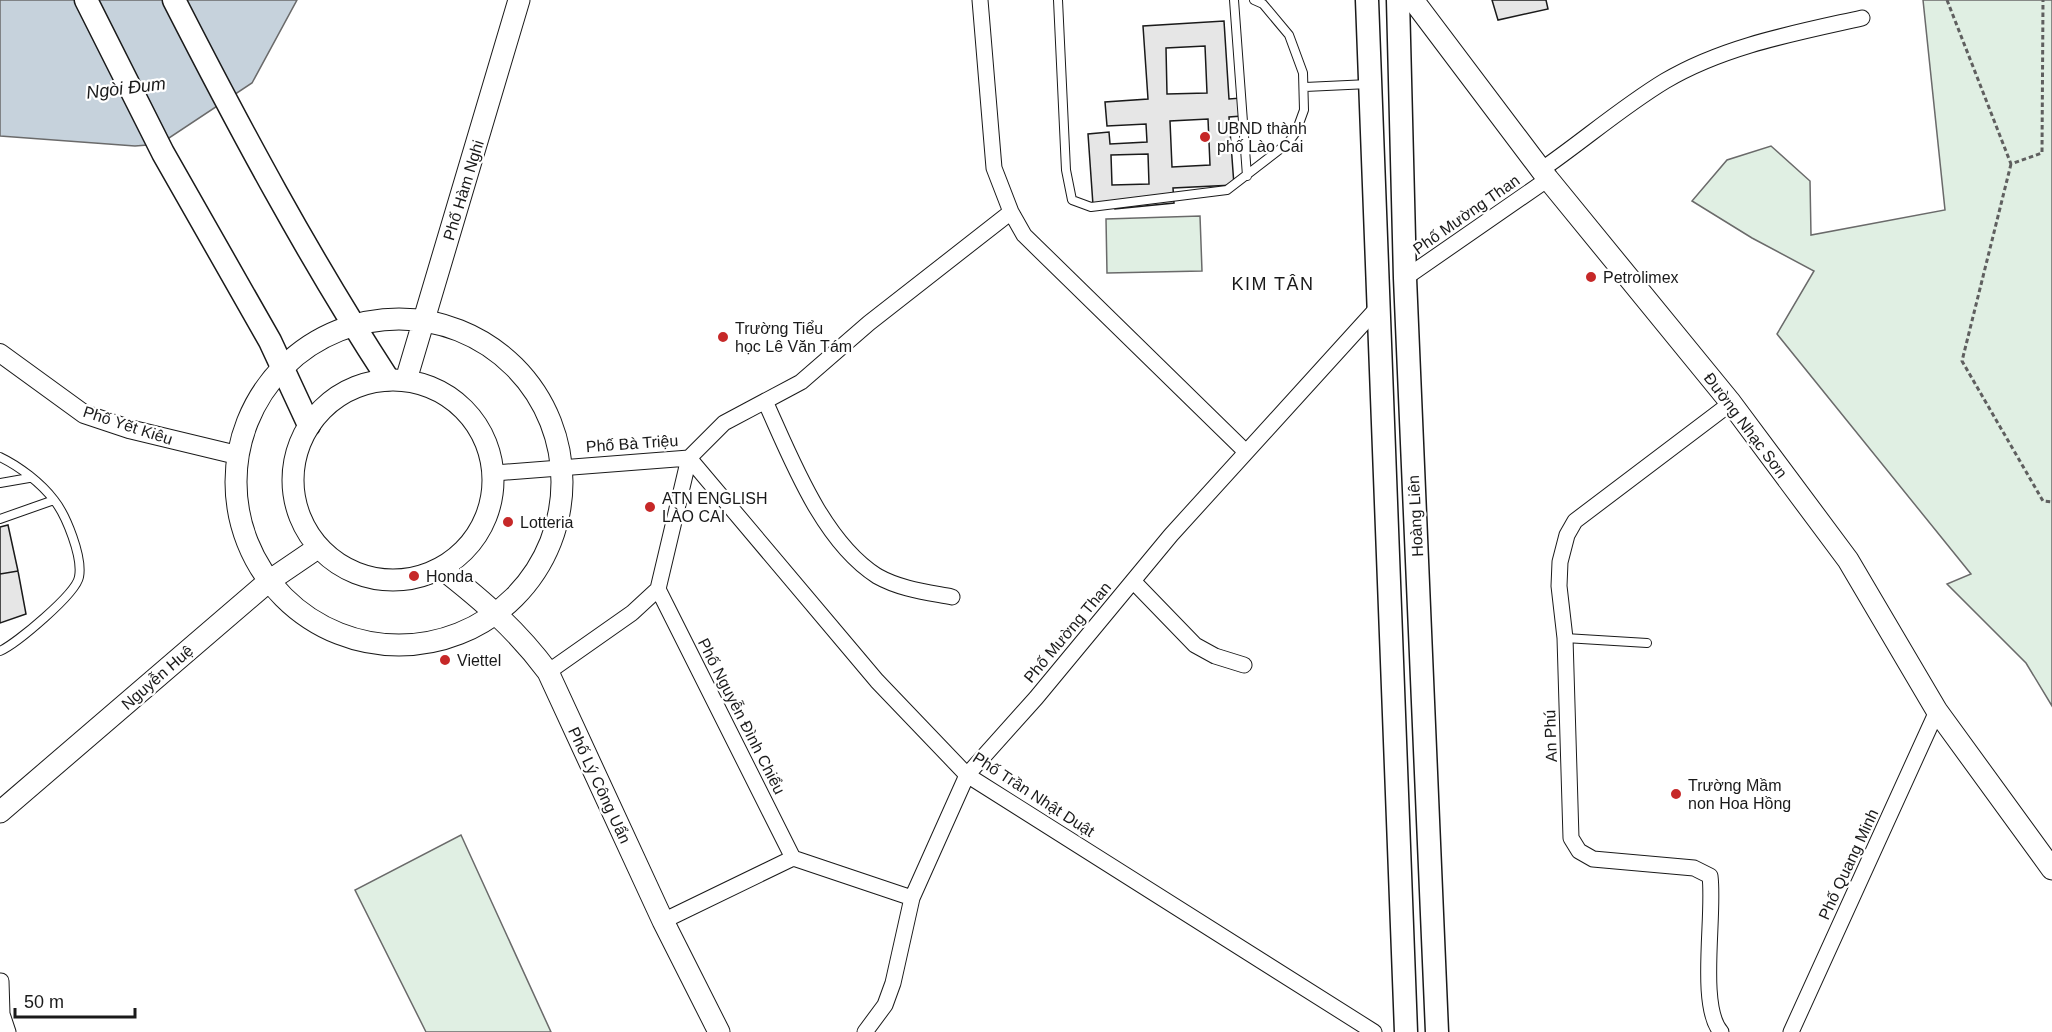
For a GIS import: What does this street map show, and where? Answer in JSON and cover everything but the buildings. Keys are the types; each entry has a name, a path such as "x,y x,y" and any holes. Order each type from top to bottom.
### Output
{"main road":[{"path":"86,0 163,153 284,367 309,425"},
{"path":"174,0 233,116 353,326 397,379"},
{"name":"Phố Hàm Nghi","path":"397,379 424,321 519,0"},
{"name":"Hoàng Liên","path":"1367,0 1406,1032"},
{"name":"Hoàng Liên","path":"1398,0 1405,278 1437,1032"},
{"name":"Đường Nhạc Sơn","path":"1413,0 1545,174 1731,403 1848,560 1937,711 2052,869"},
{"path":"1370,84 1399,82"},
{"path":"1380,304 1405,278"},
{"path":"396,319 424,321 459,330 491,347 518,370 540,399 555,432 561,466 562,500 555,532 542,562 524,589 498,614 468,631 433,642 396,645 359,641 324,627 293,607 270,581 250,552 240,520 235,488 237,455 248,417 268,384 284,367 317,341 353,326 396,319"},
{"path":"397,379 439,390 467,410 486,439 495,473 493,501 483,528 465,552 441,568 417,578 390,580 364,576 339,564 319,547 305,528 296,505 293,481 295,457 309,425 333,398 354,387 397,379"},
{"name":"Nguyễn Huệ","path":"0,812 270,581 319,547"},
{"name":"Phố Lý Công Uẩn","path":"441,568 498,614 526,643 548,672 663,921 719,1032"}],"street":[{"path":"980,0 994,168 1011,212 1024,235 1246,452"},
{"name":"Phố Mường Than","path":"1405,278 1666,81 1697,65 1737,49 1862,18"},
{"name":"Phố Bà Triệu","path":"495,473 561,466 689,458 723,423 801,382 869,323 1011,212"},
{"name":"Phố Mường Than","path":"865,1032 885,1005 893,983 912,898 967,775 1036,698 1133,581 1246,452 1380,304"},
{"name":"Phố Yẽt Kiêu","path":"2,358 84,414 129,429 237,455"},
{"path":"765,401 799,475 848,552 878,576 906,589 952,597"},
{"name":"An Phú","path":"1721,1032 1713,1023 1709,1002 1713,894 1710,876 1694,868 1593,859 1580,851 1571,838 1565,638 1559,586 1560,562 1567,535 1575,521 1731,403"},
{"path":"548,672 632,613 658,589 689,458"},
{"name":"Phố Trần Nhật Duật","path":"689,458 877,681 967,775 1374,1032"},
{"path":"1133,581 1195,645 1215,656 1244,665"},
{"name":"Phố Nguyễn Đình Chiểu","path":"658,589 793,858"},
{"name":"Phố Quang Minh","path":"1791,1032 1937,711"},
{"path":"663,921 793,858 912,898"},
{"path":"1,981 2,1014 8,1032"}],"lane":[{"path":"1058,0 1066,170 1072,200 1090,207 1227,190 1288,143 1296,132 1304,110 1303,73 1289,35 1263,4 1254,0"},
{"path":"1234,0 1247,176"},
{"path":"1305,87 1370,84"},
{"path":"0,457 14,464 54,500 78,551 79,577 69,596 0,651"},
{"path":"0,483 29,478"},
{"path":"0,519 54,500"},
{"path":"1565,638 1647,643"}],"path":[{"path":"1947,0 2011,164 1962,361 2043,501 2052,502"},
{"path":"2011,164 2042,153 2043,0"}],"green space":[{"path":"1923,0 2052,0 2052,706 2026,663 1947,584 1971,574 1777,334 1814,271 1752,238 1692,201 1727,160 1771,146 1810,181 1811,235 1945,210"},
{"path":"1200,216 1202,271 1107,273 1106,219"},
{"path":"461,835 551,1032 426,1032 355,890"}],"water":[{"name":"Ngòi Đum","path":"0,0 297,0 252,83 160,144 135,146 0,136"}],"place":[{"name":"UBND thành phố Lào Cai","path":"1205,137"},
{"name":"Petrolimex","path":"1591,277"},
{"name":"Trường Tiểu học Lê Văn Tám","path":"723,337"},
{"name":"ATN ENGLISH LÀO CAI","path":"650,507"},
{"name":"Lotteria","path":"508,522"},
{"name":"Honda","path":"414,576"},
{"name":"Viettel","path":"445,660"},
{"name":"Trường Mầm non Hoa Hồng","path":"1676,794"}],"district":[{"name":"KIM TÂN","path":"1273,284"}]}
